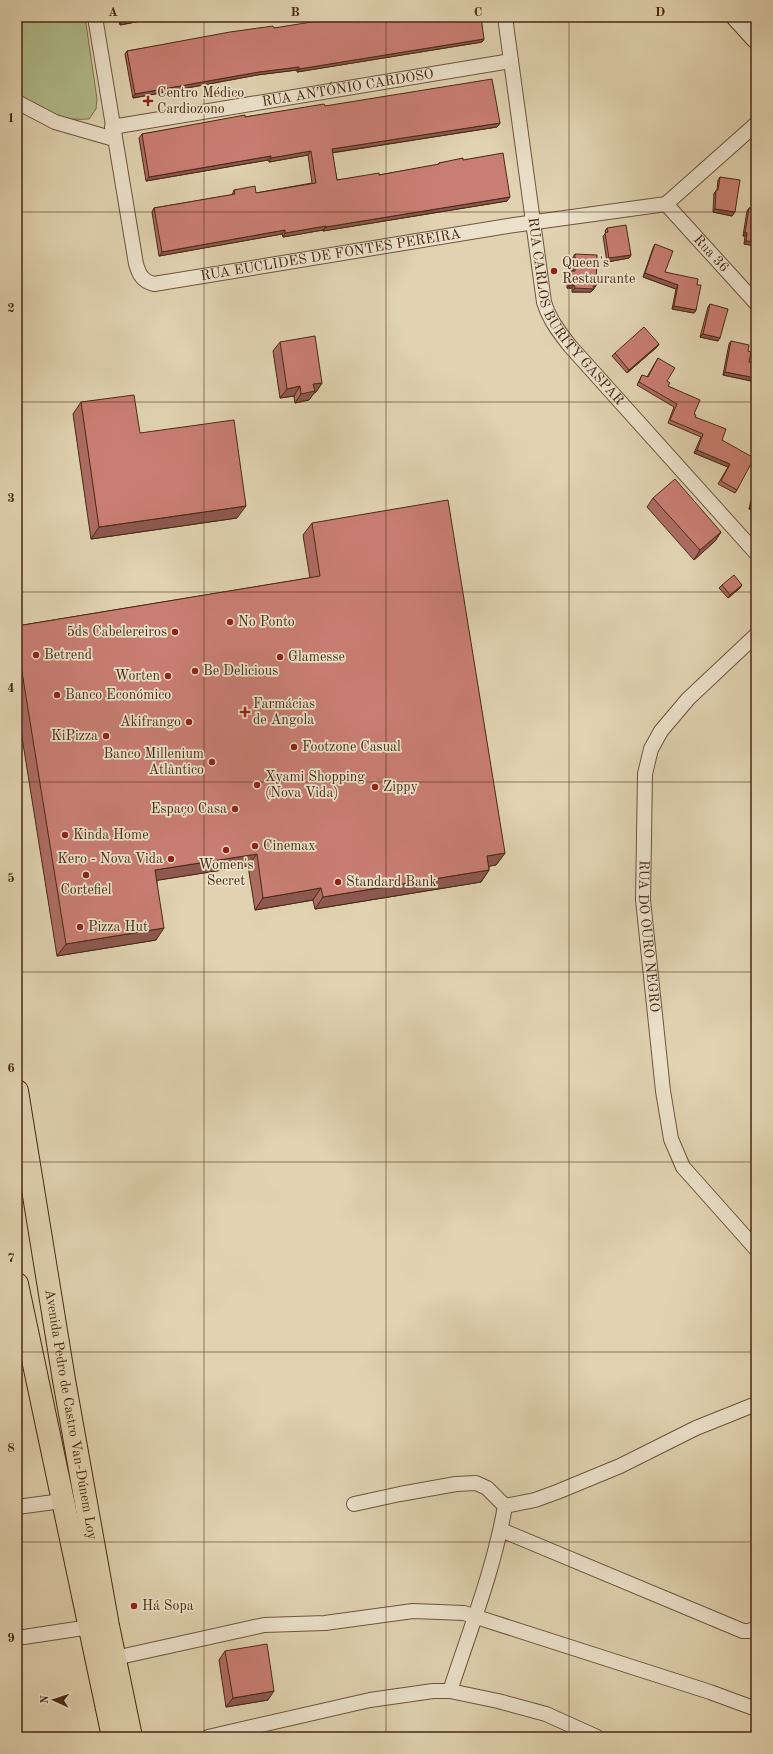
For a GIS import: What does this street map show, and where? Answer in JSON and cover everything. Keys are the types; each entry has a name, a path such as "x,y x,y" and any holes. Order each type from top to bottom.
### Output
{"highway":[{"name":"Avenida Pedro de Castro Van-Dúnem Loy","path":"17,1091 65,1387 131,1737"},
{"name":"Avenida Pedro de Castro Van-Dúnem Loy","path":"17,1284 113,1737"}],"street":[{"name":"RUA EUCLIDES DE FONTES PEREIRA","path":"95,17 113,133 136,264 141,277 147,282 154,284 534,222 666,204"},
{"name":"RUA CARLOS BURITY GASPAR","path":"505,17 544,302 547,312 556,329 756,553"},
{"path":"736,17 756,39"},
{"name":"RUA ANTÓNIO CARDOSO","path":"17,102 55,122 113,133 511,60"},
{"path":"666,204 756,124"},
{"name":"Rua 36","path":"666,204 756,303"},
{"name":"RUA DO OURO NEGRO","path":"756,635 685,703 661,731 651,749 646,774 643,900 665,1104 671,1139 683,1167 756,1249"},
{"path":"505,1506 535,1500 558,1492 620,1466 696,1428 756,1404"},
{"path":"354,1504 456,1484 476,1483 486,1488 505,1506"},
{"path":"17,1508 62,1501"},
{"path":"450,1691 501,1530 505,1506"},
{"path":"501,1530 743,1631 749,1631 756,1628"},
{"path":"115,1658 264,1624 325,1623 413,1611 464,1613 710,1692 756,1709"},
{"path":"17,1638 90,1627"},
{"path":"208,1737 370,1700 433,1691 450,1691 498,1701 546,1714 597,1737"}],"green space":[{"path":"18,17 85,17 97,99 96,109 89,119 58,117 35,106 17,94"}],"building":[{"path":"121,17 146,17 122,21"},
{"path":"343,17 481,17 484,39 299,69 299,67 259,72 135,94 127,51 230,32 273,26 274,28"},
{"path":"492,79 500,123 332,149 337,180 379,173 379,175 463,158 463,160 503,153 510,197 285,233 285,230 162,252 154,208 235,194 234,190 255,186 256,193 316,183 311,151 271,158 271,156 149,177 142,134 245,115 245,117 324,104 325,106"},
{"path":"720,177 740,180 735,212 715,209 716,190 718,190"},
{"path":"749,208 756,209 756,242 746,241 747,233 745,232"},
{"path":"626,225 631,255 609,258 605,233 608,232 607,228"},
{"path":"655,244 673,251 665,272 698,279 697,285 701,285 696,310 674,306 678,285 645,273"},
{"path":"575,254 597,255 596,286 593,286 594,289 575,288 574,285 569,285 570,271 575,271"},
{"path":"710,304 728,309 720,338 703,334"},
{"path":"644,327 659,344 629,370 615,353"},
{"path":"315,336 322,383 313,384 315,391 301,394 300,386 287,389 280,342"},
{"path":"731,341 749,345 748,351 751,352 749,362 756,363 756,378 725,372"},
{"path":"658,358 675,368 667,381 670,383 668,386 700,400 694,414 696,415 695,417 726,429 722,440 754,458 737,490 721,481 730,464 697,450 703,434 670,420 677,404 639,382 642,375 648,377"},
{"path":"134,395 140,433 234,420 246,506 99,527 81,402"},
{"path":"675,479 721,532 700,550 653,498"},
{"path":"753,497 756,497 756,507 751,506"},
{"name":"Xyami Shopping (Nova Vida)","path":"448,500 505,853 487,856 489,870 323,897 321,888 263,898 257,854 155,870 164,928 66,944 17,641 17,626 320,576 312,523"},
{"path":"734,575 742,585 730,595 722,585"},
{"path":"267,1644 274,1691 233,1698 225,1651"}],"place":[{"name":"Centro Médico Cardiozono","path":"148,101"},
{"name":"Queen's Restaurante","path":"554,271"},
{"name":"No Ponto","path":"230,622"},
{"name":"5ds Cabelereiros","path":"175,632"},
{"name":"Betrend","path":"36,655"},
{"name":"Glamesse","path":"280,657"},
{"name":"Be Delicious","path":"195,671"},
{"name":"Worten","path":"168,676"},
{"name":"Banco Económico","path":"57,695"},
{"name":"Farmácias de Angola","path":"245,712"},
{"name":"Akifrango","path":"189,722"},
{"name":"KiPizza","path":"106,736"},
{"name":"Footzone Casual","path":"294,747"},
{"name":"Banco Millenium Atlântico","path":"212,762"},
{"name":"Xyami Shopping (Nova Vida)","path":"257,785"},
{"name":"Zippy","path":"375,787"},
{"name":"Espaço Casa","path":"235,809"},
{"name":"Kinda Home","path":"65,835"},
{"name":"Cinemax","path":"255,846"},
{"name":"Women's Secret","path":"226,850"},
{"name":"Kero - Nova Vida","path":"171,859"},
{"name":"Cortefiel","path":"86,875"},
{"name":"Standard Bank","path":"338,882"},
{"name":"Pizza Hut","path":"80,927"},
{"name":"Há Sopa","path":"134,1606"}]}
